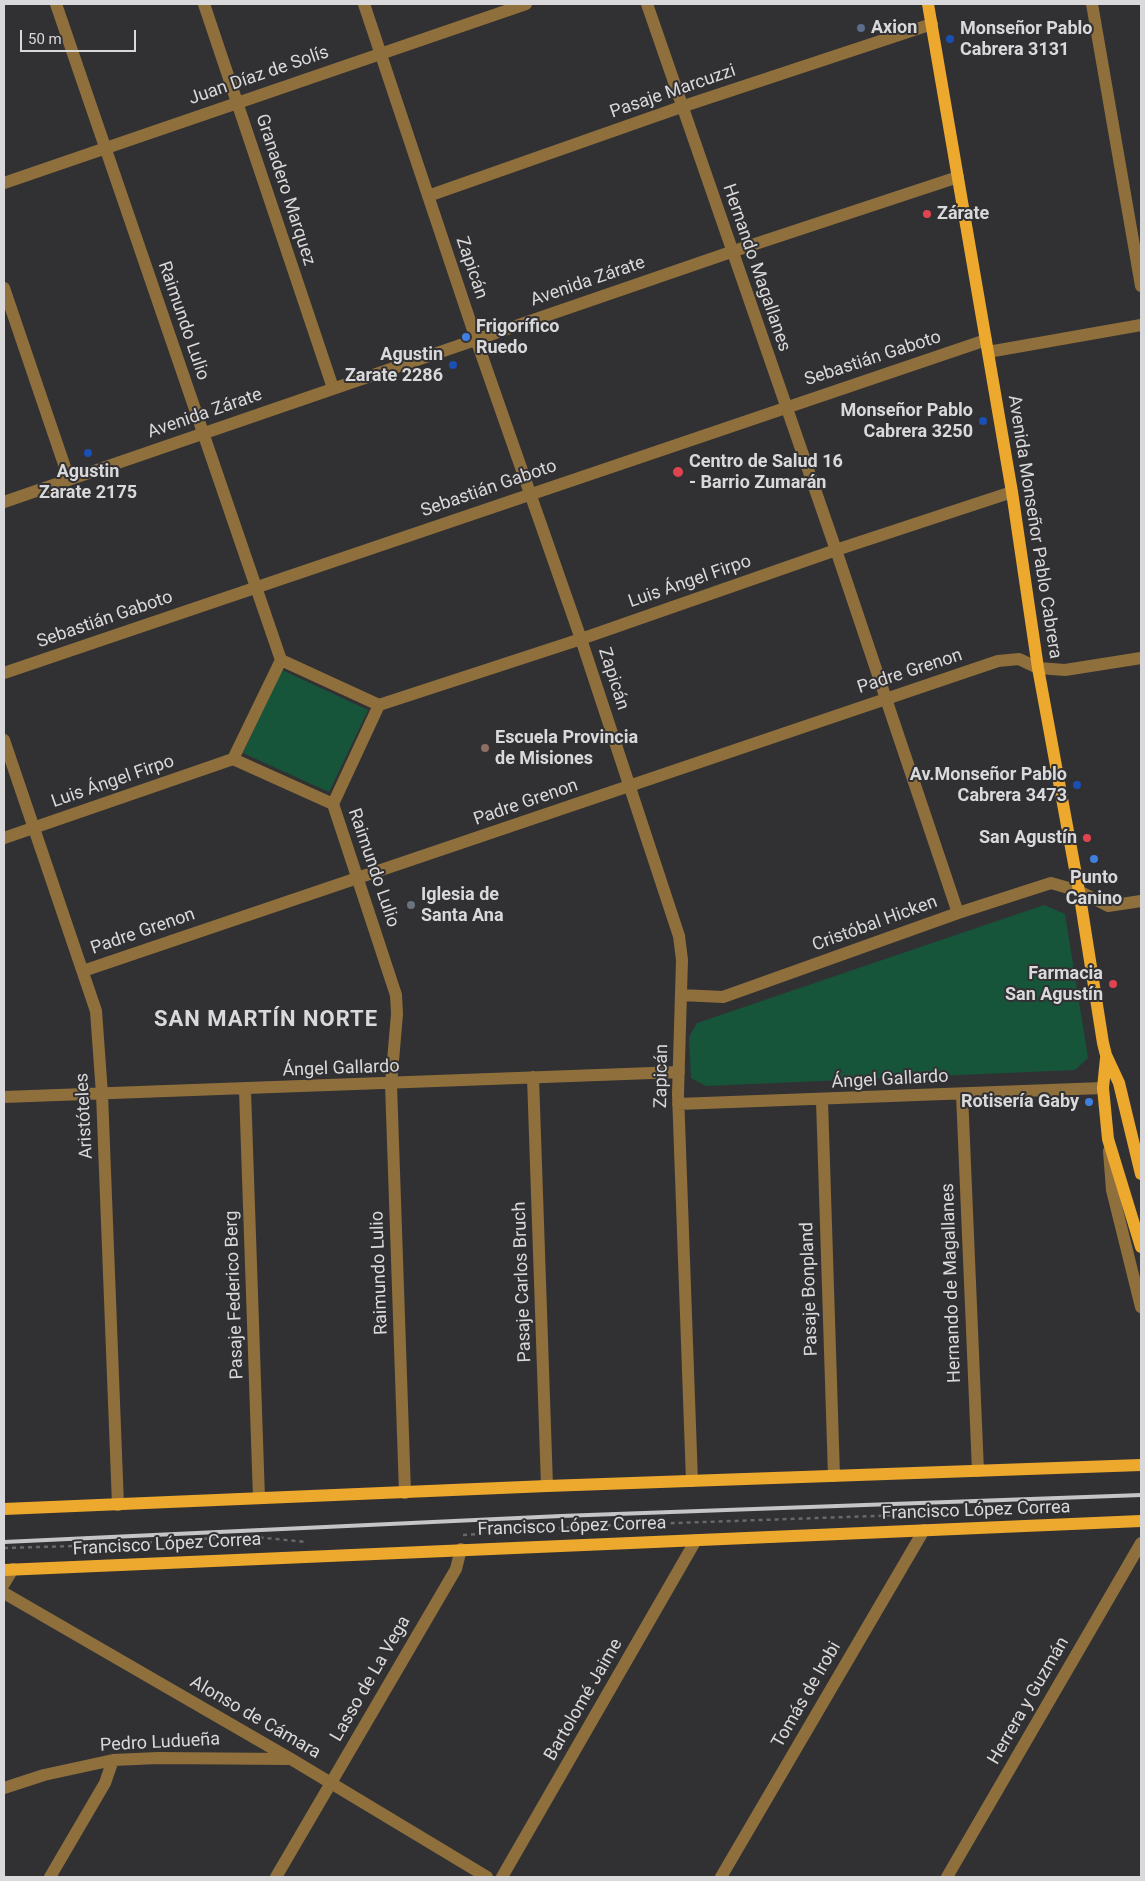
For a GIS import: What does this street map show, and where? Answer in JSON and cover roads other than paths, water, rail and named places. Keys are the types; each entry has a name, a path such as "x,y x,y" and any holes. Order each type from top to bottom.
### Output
{"main road":[{"name":"Avenida Monseñor Pablo Cabrera","path":"928,4 1012,492 1038,668 1079,891 1106,1055 1103,1088 1108,1139 1141,1247"},
{"name":"Avenida Monseñor Pablo Cabrera","path":"1106,1055 1119,1083 1141,1174"},
{"path":"4,1509 405,1494 547,1486 1141,1465"},
{"name":"Francisco López Correa","path":"8,1569 1141,1521"}],"street":[{"name":"Raimundo Lulio","path":"56,4 281,660"},
{"name":"Granadero Marquez","path":"204,4 333,388"},
{"name":"Zapicán","path":"364,4 476,339 581,639 679,936 682,960 678,1104 692,1481"},
{"name":"Juan Díaz de Solís","path":"4,183 526,4"},
{"name":"Hernando Magallanes","path":"647,4 731,252 836,550 958,913"},
{"path":"1092,4 1141,286"},
{"name":"Pasaje Marcuzzi","path":"428,196 681,107 932,24"},
{"name":"Avenida Zárate","path":"4,502 731,252 958,177"},
{"path":"4,288 69,479"},
{"name":"Sebastián Gaboto","path":"4,673 786,406 987,346 1141,325"},
{"name":"Luis Ángel Firpo","path":"379,705 581,639 836,550 1012,492"},
{"name":"Padre Grenon","path":"82,971 998,661 1019,659 1038,668 1064,670 1141,658"},
{"path":"233,759 281,660 379,705 334,804"},
{"name":"Aristóteles","path":"4,740 96,1011 102,1094 118,1506"},
{"name":"Raimundo Lulio","path":"233,759 334,804 396,995 397,1014 391,1084 405,1494"},
{"name":"Luis Ángel Firpo","path":"4,838 233,759"},
{"name":"Cristóbal Hicken","path":"681,995 723,997 958,913 1051,883 1079,891 1108,906 1141,901"},
{"name":"Ángel Gallardo","path":"4,1097 245,1090 679,1072"},
{"name":"Pasaje Carlos Bruch","path":"533,1077 547,1486"},
{"name":"Ángel Gallardo","path":"678,1104 1103,1088"},
{"name":"Pasaje Federico Berg","path":"245,1090 260,1498"},
{"name":"Hernando de Magallanes","path":"962,1094 978,1471"},
{"name":"Pasaje Bonpland","path":"822,1100 834,1476"},
{"name":"Avenida Monseñor Pablo Cabrera","path":"1108,1139 1112,1190 1141,1307"},
{"name":"Tomás de Irobi","path":"721,1877 924,1530"},
{"name":"Bartolomé Jaime","path":"502,1877 696,1540"},
{"name":"Herrera y Guzmán","path":"947,1877 1141,1542"},
{"name":"Lasso de La Vega","path":"276,1877 456,1569 461,1549"},
{"path":"4,1584 8,1569"},
{"name":"Alonso de Cámara","path":"4,1593 291,1759 488,1877"},
{"name":"Pedro Ludueña","path":"4,1788 44,1775 113,1760 167,1758 291,1759"},
{"path":"50,1877 105,1783 113,1760"}],"railway":[{"path":"4,1542 561,1516 1141,1495"}],"place":[{"name":"Axion","path":"861,28"},
{"name":"Monseñor Pablo Cabrera 3131","path":"950,39"},
{"name":"Zárate","path":"927,214"},
{"name":"Frigorífico Ruedo","path":"466,337"},
{"name":"Agustin Zarate 2286","path":"453,365"},
{"name":"Monseñor Pablo Cabrera 3250","path":"983,421"},
{"name":"Agustin Zarate 2175","path":"88,453"},
{"name":"Centro de Salud 16 - Barrio Zumarán","path":"678,472"},
{"name":"Escuela Provincia de Misiones","path":"485,748"},
{"name":"Av.Monseñor Pablo Cabrera 3473","path":"1077,785"},
{"name":"San Agustín","path":"1087,838"},
{"name":"Punto Canino","path":"1094,859"},
{"name":"Iglesia de Santa Ana","path":"411,905"},
{"name":"Farmacia San Agustín","path":"1113,984"},
{"name":"Rotisería Gaby","path":"1089,1102"}],"district":[{"name":"SAN MARTÍN NORTE","path":"266,1020"}]}
